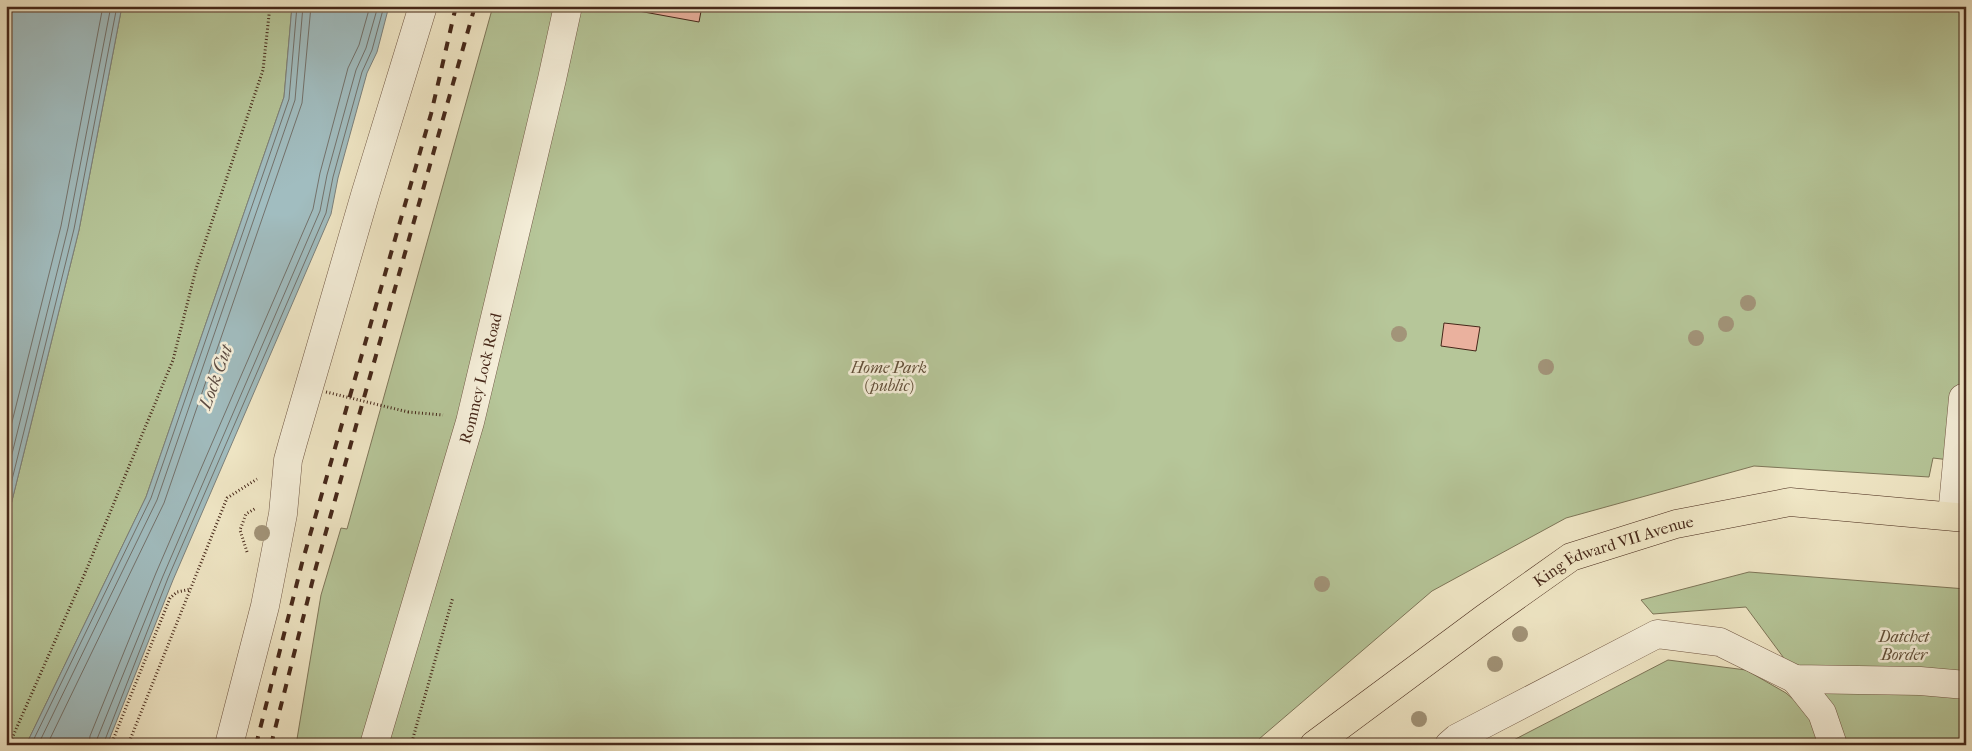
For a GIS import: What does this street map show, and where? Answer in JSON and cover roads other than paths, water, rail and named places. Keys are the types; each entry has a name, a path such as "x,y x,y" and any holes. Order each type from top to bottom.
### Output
{"main road":[{"name":"King Edward VII Avenue","path":"1314,745 1485,618 1571,557 1676,524 1790,502 1959,517"}],"lane":[{"path":"229,745 265,606 283,514 288,460 362,204 423,6"},
{"name":"Romney Lock Road","path":"374,745 470,422 568,6"},
{"path":"1959,517 1963,398"},
{"path":"1448,745 1457,738 1657,634 1720,642 1795,679 1822,713 1833,745"},
{"path":"1795,679 1920,681 1966,685"}],"water":[{"path":"6,6 122,6 79,230 6,525"},
{"name":"Lock Cut","path":"292,6 389,6 377,52 367,73 338,178 331,214 173,580 107,745 26,745 146,497 284,97"}],"railway":[{"path":"256,745 302,563 431,114 456,6"},
{"path":"271,745 316,567 475,6"}],"park label":[{"name":"Home Park (public)","path":"889,376"},
{"name":"Datchet Border","path":"1904,645"}]}
